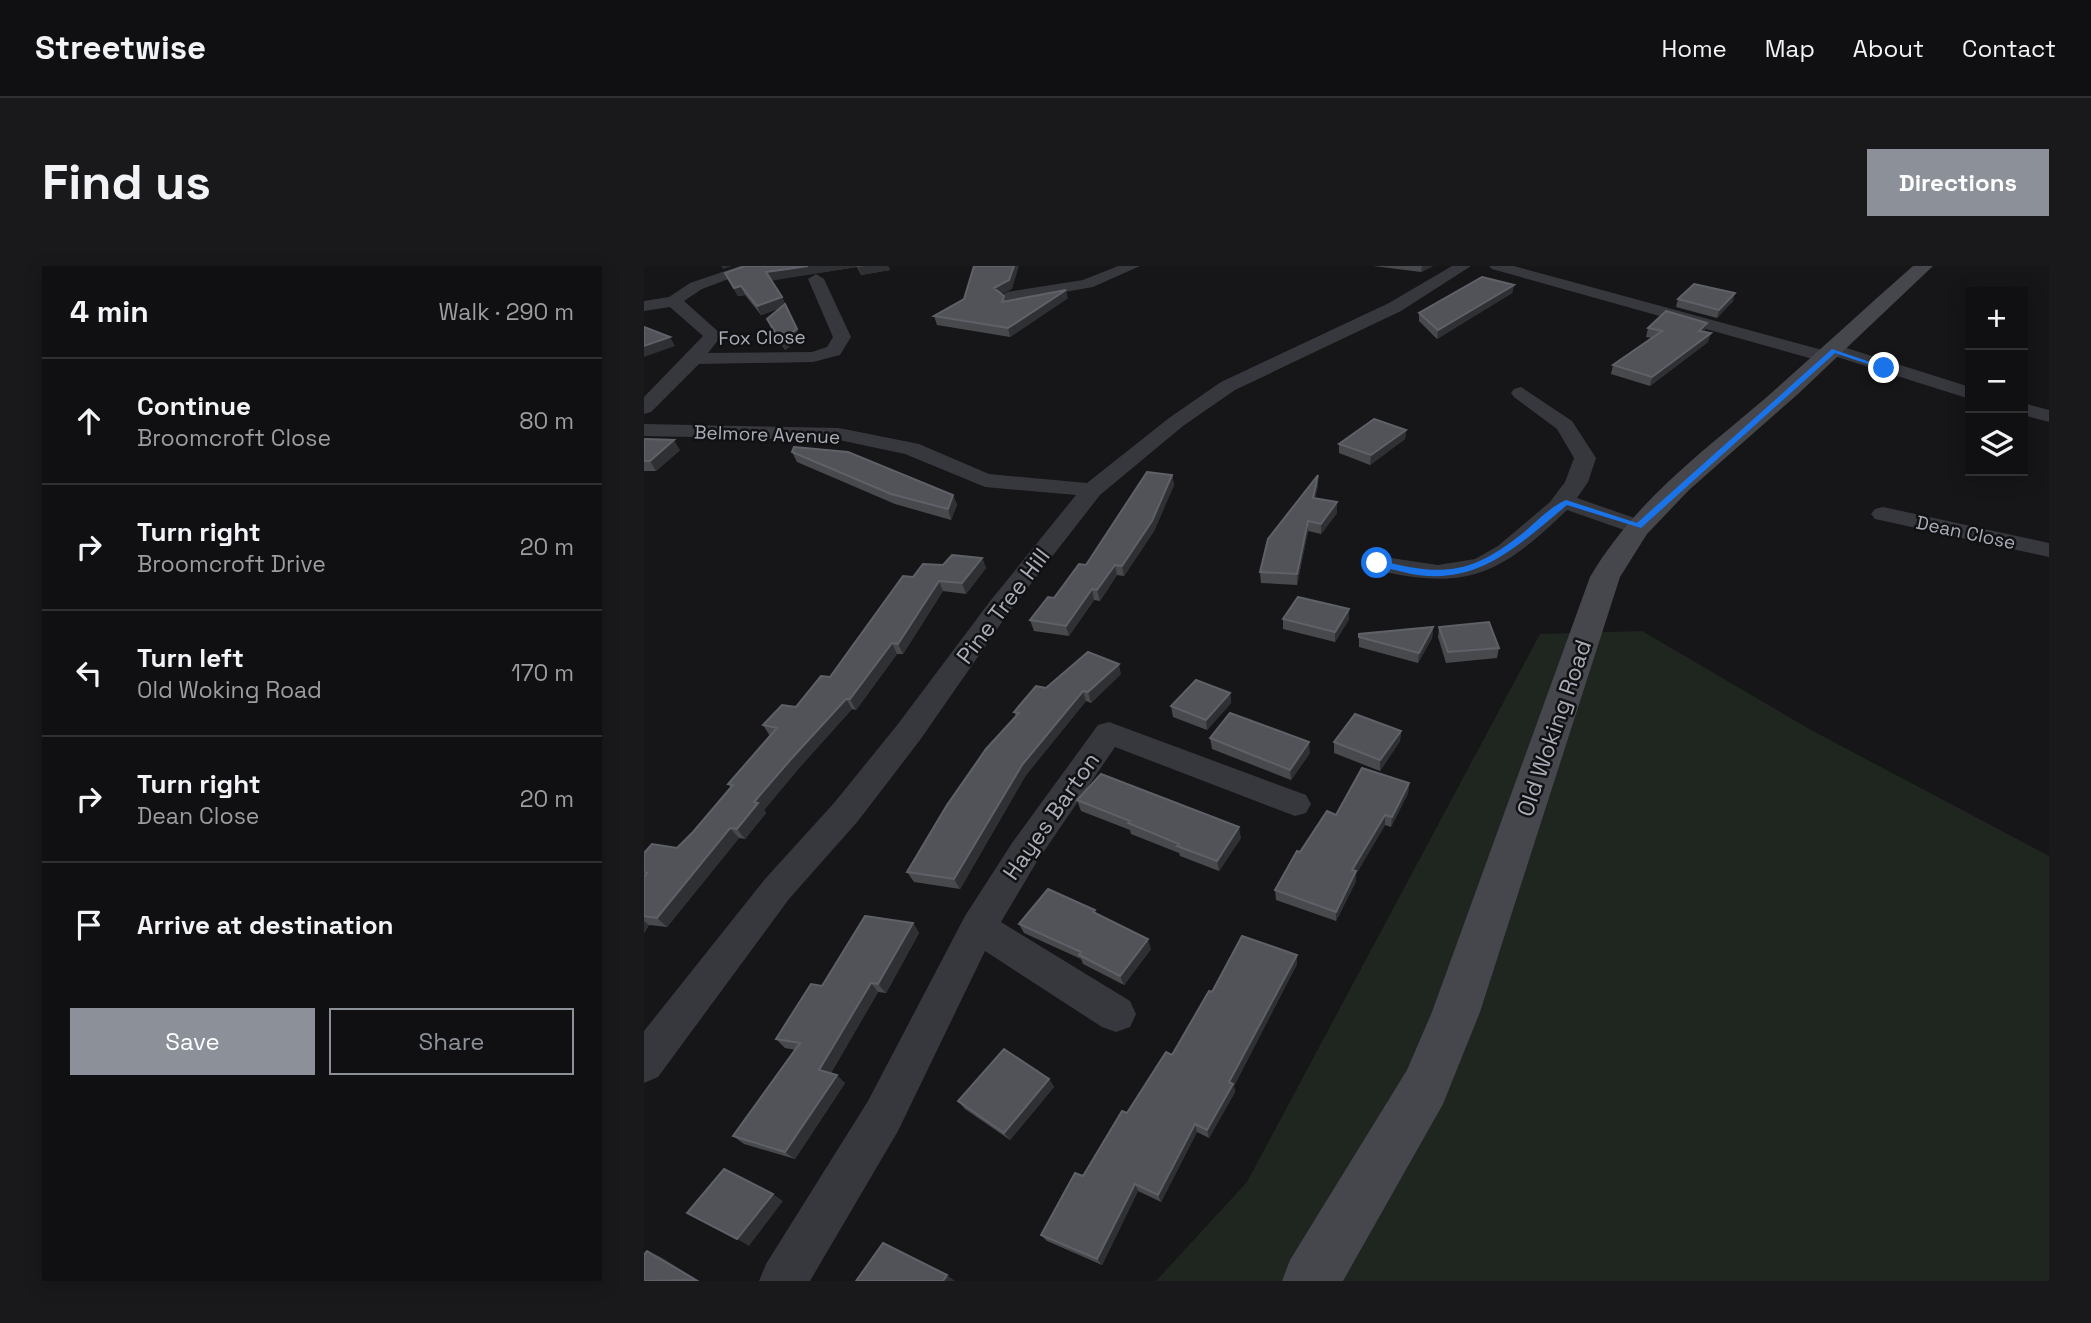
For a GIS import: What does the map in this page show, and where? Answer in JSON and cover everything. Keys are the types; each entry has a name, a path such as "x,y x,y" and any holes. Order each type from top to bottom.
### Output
{"main road":[{"name":"Old Woking Road","path":"1311,1281 1425,1087 1456,1012 1605,578 1618,552 1638,527 1924,266"}],"street":[{"path":"644,306 674,301 696,286 755,266"},
{"path":"1007,297 1087,284 1132,266"},
{"name":"Pine Tree Hill","path":"644,1063 777,889 846,812 909,732 1000,606 1092,490 1176,422 1228,386 1395,307 1463,266"},
{"path":"1497,266 1965,392"},
{"name":"Fox Close","path":"694,359 813,357 834,351 842,337 816,279"},
{"path":"644,408 694,359 713,335 674,301"},
{"path":"1377,561 1414,572 1448,573 1476,568 1499,556 1566,502 1580,478 1585,458 1565,425 1521,393"},
{"path":"2028,410 2049,416"},
{"name":"Belmore Avenue","path":"644,430 839,434 911,449 985,480 1092,490"},
{"path":"1566,502 1638,527"},
{"name":"Dean Close","path":"1883,515 2049,550"},
{"name":"Hayes Barton","path":"783,1281 883,1116 978,927 1024,853 1109,733 1295,804"},
{"path":"978,927 1116,1014"}],"shaded area":[{"path":"1642,631 1811,730 2049,856 2049,1281 1156,1281 1247,1182 1540,634"}],"building":[{"path":"745,266 808,266 766,272 782,297 757,306 741,286 734,288 725,273"},
{"path":"974,266 1014,266 1009,280 994,288 1004,296 1002,302 1066,290 1008,328 934,316 964,299"},
{"path":"1482,277 1514,285 1438,330 1419,313"},
{"path":"1694,284 1735,293 1719,310 1678,299"},
{"path":"785,304 797,329 781,341 767,319"},
{"path":"1666,311 1707,323 1699,331 1711,333 1652,377 1613,365 1662,331 1648,328"},
{"path":"644,327 670,337 644,346"},
{"path":"1374,419 1406,430 1371,455 1339,444"},
{"path":"644,439 674,440 650,461 644,461"},
{"path":"794,447 848,452 953,495 948,509 891,494 792,452"},
{"path":"1147,472 1172,475 1152,521 1122,566 1115,565 1097,590 1092,589 1066,626 1030,620 1048,597 1054,598 1079,564 1086,565"},
{"path":"1318,475 1313,498 1337,502 1321,524 1308,521 1297,574 1260,572 1268,539"},
{"path":"952,555 982,558 962,583 939,581 898,644 892,643 850,699 846,699 754,802 758,803 737,829 730,828 657,918 644,916 644,877 647,873 644,872 644,853 652,844 677,848 733,785 728,784 777,728 763,725 782,705 796,707 821,676 830,677 903,576 913,577 923,564 943,565"},
{"path":"1298,597 1349,609 1335,632 1283,619"},
{"path":"1489,622 1499,648 1448,652 1439,627"},
{"path":"1433,627 1419,653 1359,637 1359,634"},
{"path":"1088,652 1119,664 1088,692 1083,691 1022,765 954,879 907,872 947,805 986,749 1019,713 1014,712 1036,686 1046,688"},
{"path":"1196,680 1230,693 1206,720 1171,706"},
{"path":"1230,713 1309,742 1290,770 1210,738"},
{"path":"1355,714 1401,731 1380,760 1334,742"},
{"path":"1362,768 1409,783 1392,817 1385,815 1352,870 1356,871 1336,912 1275,890 1297,851 1300,852 1327,811 1336,815"},
{"path":"1101,774 1239,827 1217,861 1177,846 1179,844 1128,823 1130,821 1077,800"},
{"path":"1048,889 1095,910 1093,912 1148,939 1120,976 1079,955 1081,952 1019,924"},
{"path":"865,916 913,923 878,984 871,983 819,1070 837,1075 785,1152 733,1136 800,1043 776,1039 811,984 822,986"},
{"path":"1242,936 1297,955 1229,1082 1233,1084 1207,1130 1195,1124 1158,1195 1135,1184 1097,1259 1041,1235 1075,1173 1083,1176 1122,1111 1127,1113 1166,1052 1172,1055 1209,991 1212,992"},
{"path":"1004,1049 1049,1079 1004,1133 958,1101"},
{"path":"724,1169 773,1194 737,1239 687,1213"},
{"path":"883,1243 947,1275 943,1281 856,1281"},
{"path":"647,1251 696,1280 644,1281 644,1255"}],"route":[{"path":"1377,563 1414,572 1448,573 1476,568 1499,556 1566,502 1638,527 1834,350 1884,368"}]}
